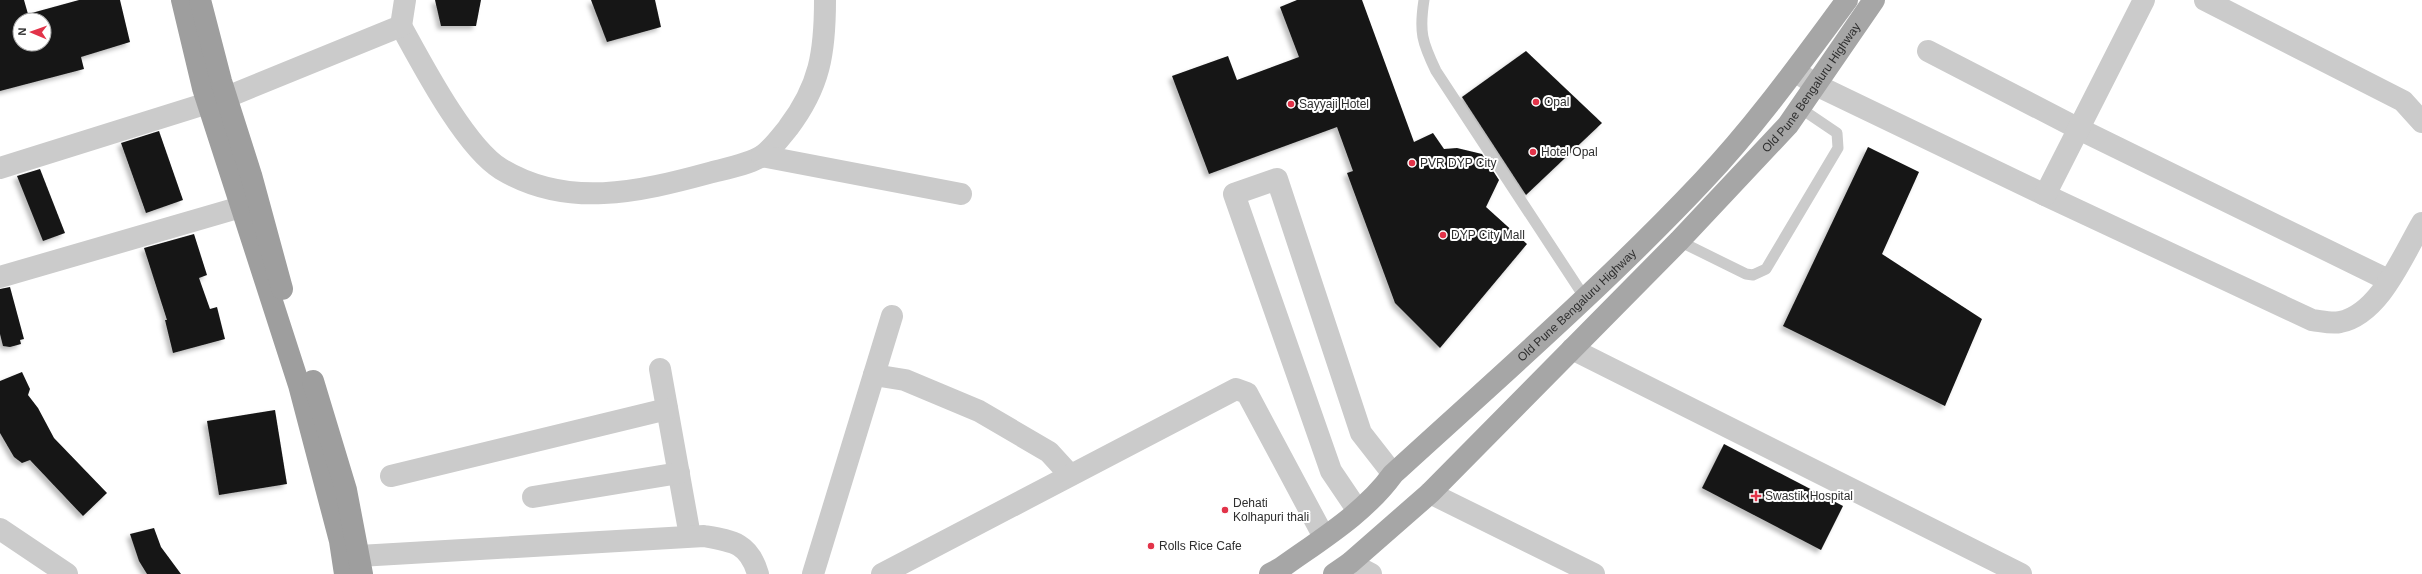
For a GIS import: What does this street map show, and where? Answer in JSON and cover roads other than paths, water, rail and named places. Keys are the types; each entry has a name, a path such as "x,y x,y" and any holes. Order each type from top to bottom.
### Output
{"highway":[{"path":"182,0 217,99 251,174 280,284 303,351 346,490 361,565"},
{"path":"200,0 217,99 241,207 299,386 340,541 345,574"}],"main road":[{"name":"Old Pune Bengaluru Highway","path":"1270,574 1281,568 1324,537 1381,492 1393,474 1585,298 1704,180 1769,105 1847,0"},
{"name":"Old Pune Bengaluru Highway","path":"1342,569 1430,493 1680,241 1788,125 1874,0"}],"street":[{"path":"405,0 401,26 426,70 473,144 499,168 525,182 578,195 621,193 681,181 762,156 780,139 800,113 818,76 825,39 825,0"},
{"path":"2045,196 2144,0"},
{"path":"2205,0 2403,101 2422,122"},
{"path":"0,168 217,99 401,26"},
{"path":"1928,51 2079,129 2388,280"},
{"path":"1794,71 1816,85 2045,196 2312,320 2338,323 2357,317 2376,300 2422,223"},
{"path":"762,156 961,194"},
{"path":"1358,511 1331,471 1234,194 1277,179 1361,433 1393,474"},
{"path":"0,277 241,207"},
{"path":"813,574 892,316"},
{"path":"1572,349 2021,574"},
{"path":"660,369 690,536"},
{"path":"874,375 905,380 979,411 1049,452 1070,475"},
{"path":"882,574 1236,389 1247,393 1324,537"},
{"path":"391,476 668,409"},
{"path":"533,498 679,473"},
{"path":"1430,493 1594,574"},
{"path":"0,529 67,574"},
{"path":"361,565 704,536 727,540 742,546 753,558 758,574"},
{"path":"1342,569 1371,574"}],"lane":[{"path":"1424,0 1420,24 1425,47 1436,71 1585,298"},
{"path":"1680,241 1746,274 1753,275 1766,269 1838,148 1837,133 1800,108"}],"place":[{"name":"Opal","path":"1536,102"},
{"name":"Sayyaji Hotel","path":"1291,104"},
{"name":"Hotel Opal","path":"1533,152"},
{"name":"PVR DYP City","path":"1412,163"},
{"name":"DYP City Mall","path":"1443,235"},
{"name":"Swastik Hospital","path":"1756,496"},
{"name":"Dehati Kolhapuri thali","path":"1225,510"},
{"name":"Rolls Rice Cafe","path":"1151,546"}]}
